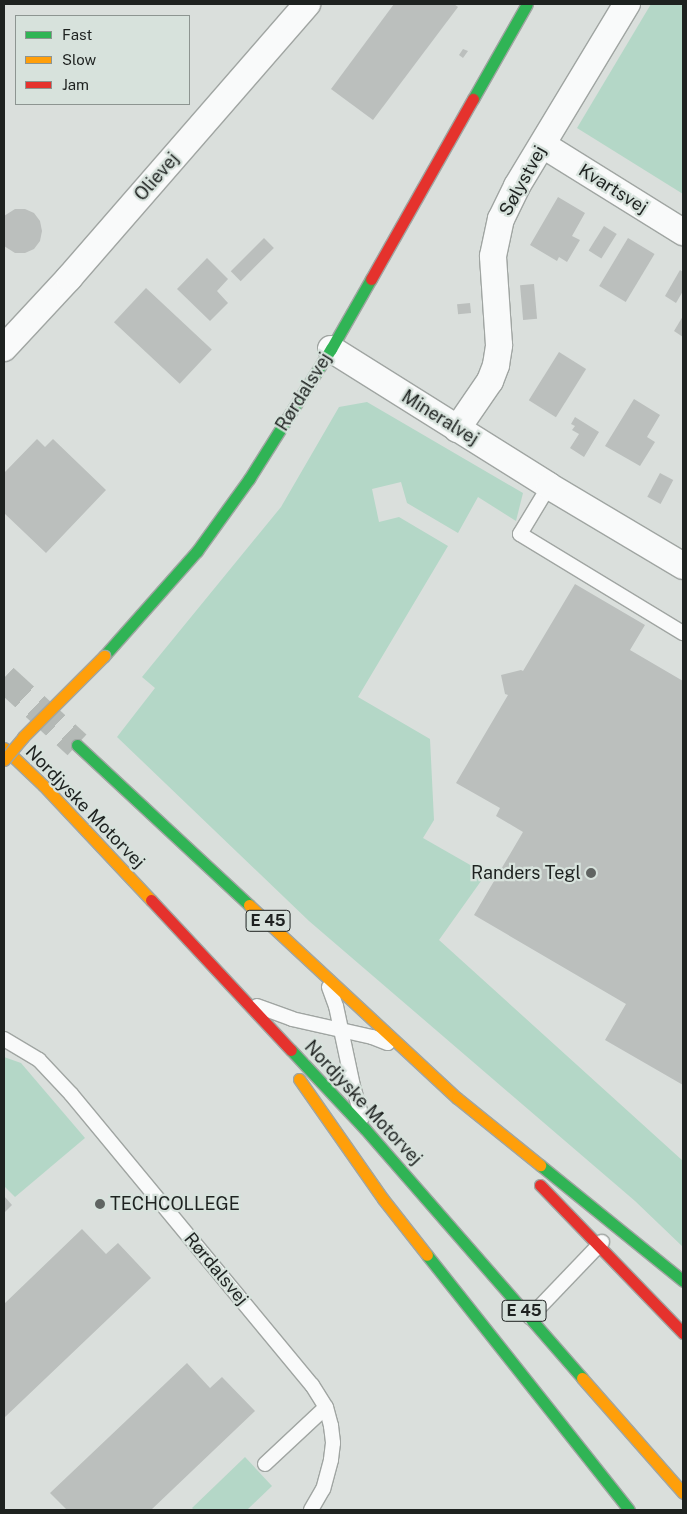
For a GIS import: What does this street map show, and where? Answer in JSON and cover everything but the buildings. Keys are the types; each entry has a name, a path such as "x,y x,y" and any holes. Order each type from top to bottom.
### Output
{"main road":[{"name":"Rørdalsvej","path":"4,760 22,737 104,656 197,551 249,479 331,349 527,4"},
{"name":"Rørdalsvej","path":"4,749 22,737"},
{"name":"E 45","path":"77,745 457,1098 683,1281"},
{"name":"Nordjyske Motorvej","path":"4,749 43,786 365,1129 683,1493"},
{"path":"246,1002 383,1199 630,1510"},
{"path":"457,1098 683,1333"}],"street":[{"name":"Olievej","path":"4,348 76,270 307,4"},
{"name":"Sølystvej","path":"458,429 490,381 496,365 498,346 493,256 501,218 517,186 627,4"},
{"name":"Kvartsvej","path":"543,145 683,232"},
{"name":"Mineralvej","path":"331,349 548,486 683,566"}],"lane":[{"path":"548,486 520,534 683,633"},
{"path":"323,972 336,1006 352,1086 383,1199"},
{"path":"246,1002 292,1019 372,1036 409,1053"},
{"name":"Rørdalsvej","path":"4,1039 39,1060 74,1098 274,1338 326,1407 332,1426 332,1460 323,1489 311,1510"},
{"path":"530,1317 617,1227"},
{"path":"265,1464 326,1407"}],"green space":[{"path":"651,4 683,4 683,194 577,128"},
{"path":"367,402 523,493 516,521 478,497 458,533 407,503 401,482 372,489 379,522 399,517 448,546 358,697 430,739 434,820 423,838 486,874 439,940 683,1161 683,1247 635,1201 309,921 117,737 155,688 142,677 281,507 339,407"},
{"path":"4,1057 21,1063 85,1138 15,1197 4,1186"},
{"path":"245,1457 272,1486 247,1510 194,1510 192,1508"}],"tunnel":[{"path":"4,678 77,745"}],"traffic: fast":[{"path":"473,99 527,4"},
{"path":"104,656 197,551 249,479 331,349 371,279"},
{"path":"77,745 249,905"},
{"path":"291,1050 365,1129 582,1378"},
{"path":"540,1165 683,1281"},
{"path":"427,1255 629,1510"}],"traffic: slow":[{"path":"4,760 23,737 104,656"},
{"path":"4,748 43,785 151,900"},
{"path":"249,905 457,1098 540,1165"},
{"path":"299,1079 383,1199 427,1255"},
{"path":"582,1378 683,1493"}],"traffic: jam":[{"path":"371,279 473,99"},
{"path":"151,900 291,1050"},
{"path":"540,1185 683,1333"}],"place":[{"name":"Randers Tegl","path":"591,873"},
{"name":"TECHCOLLEGE","path":"100,1204"}]}
